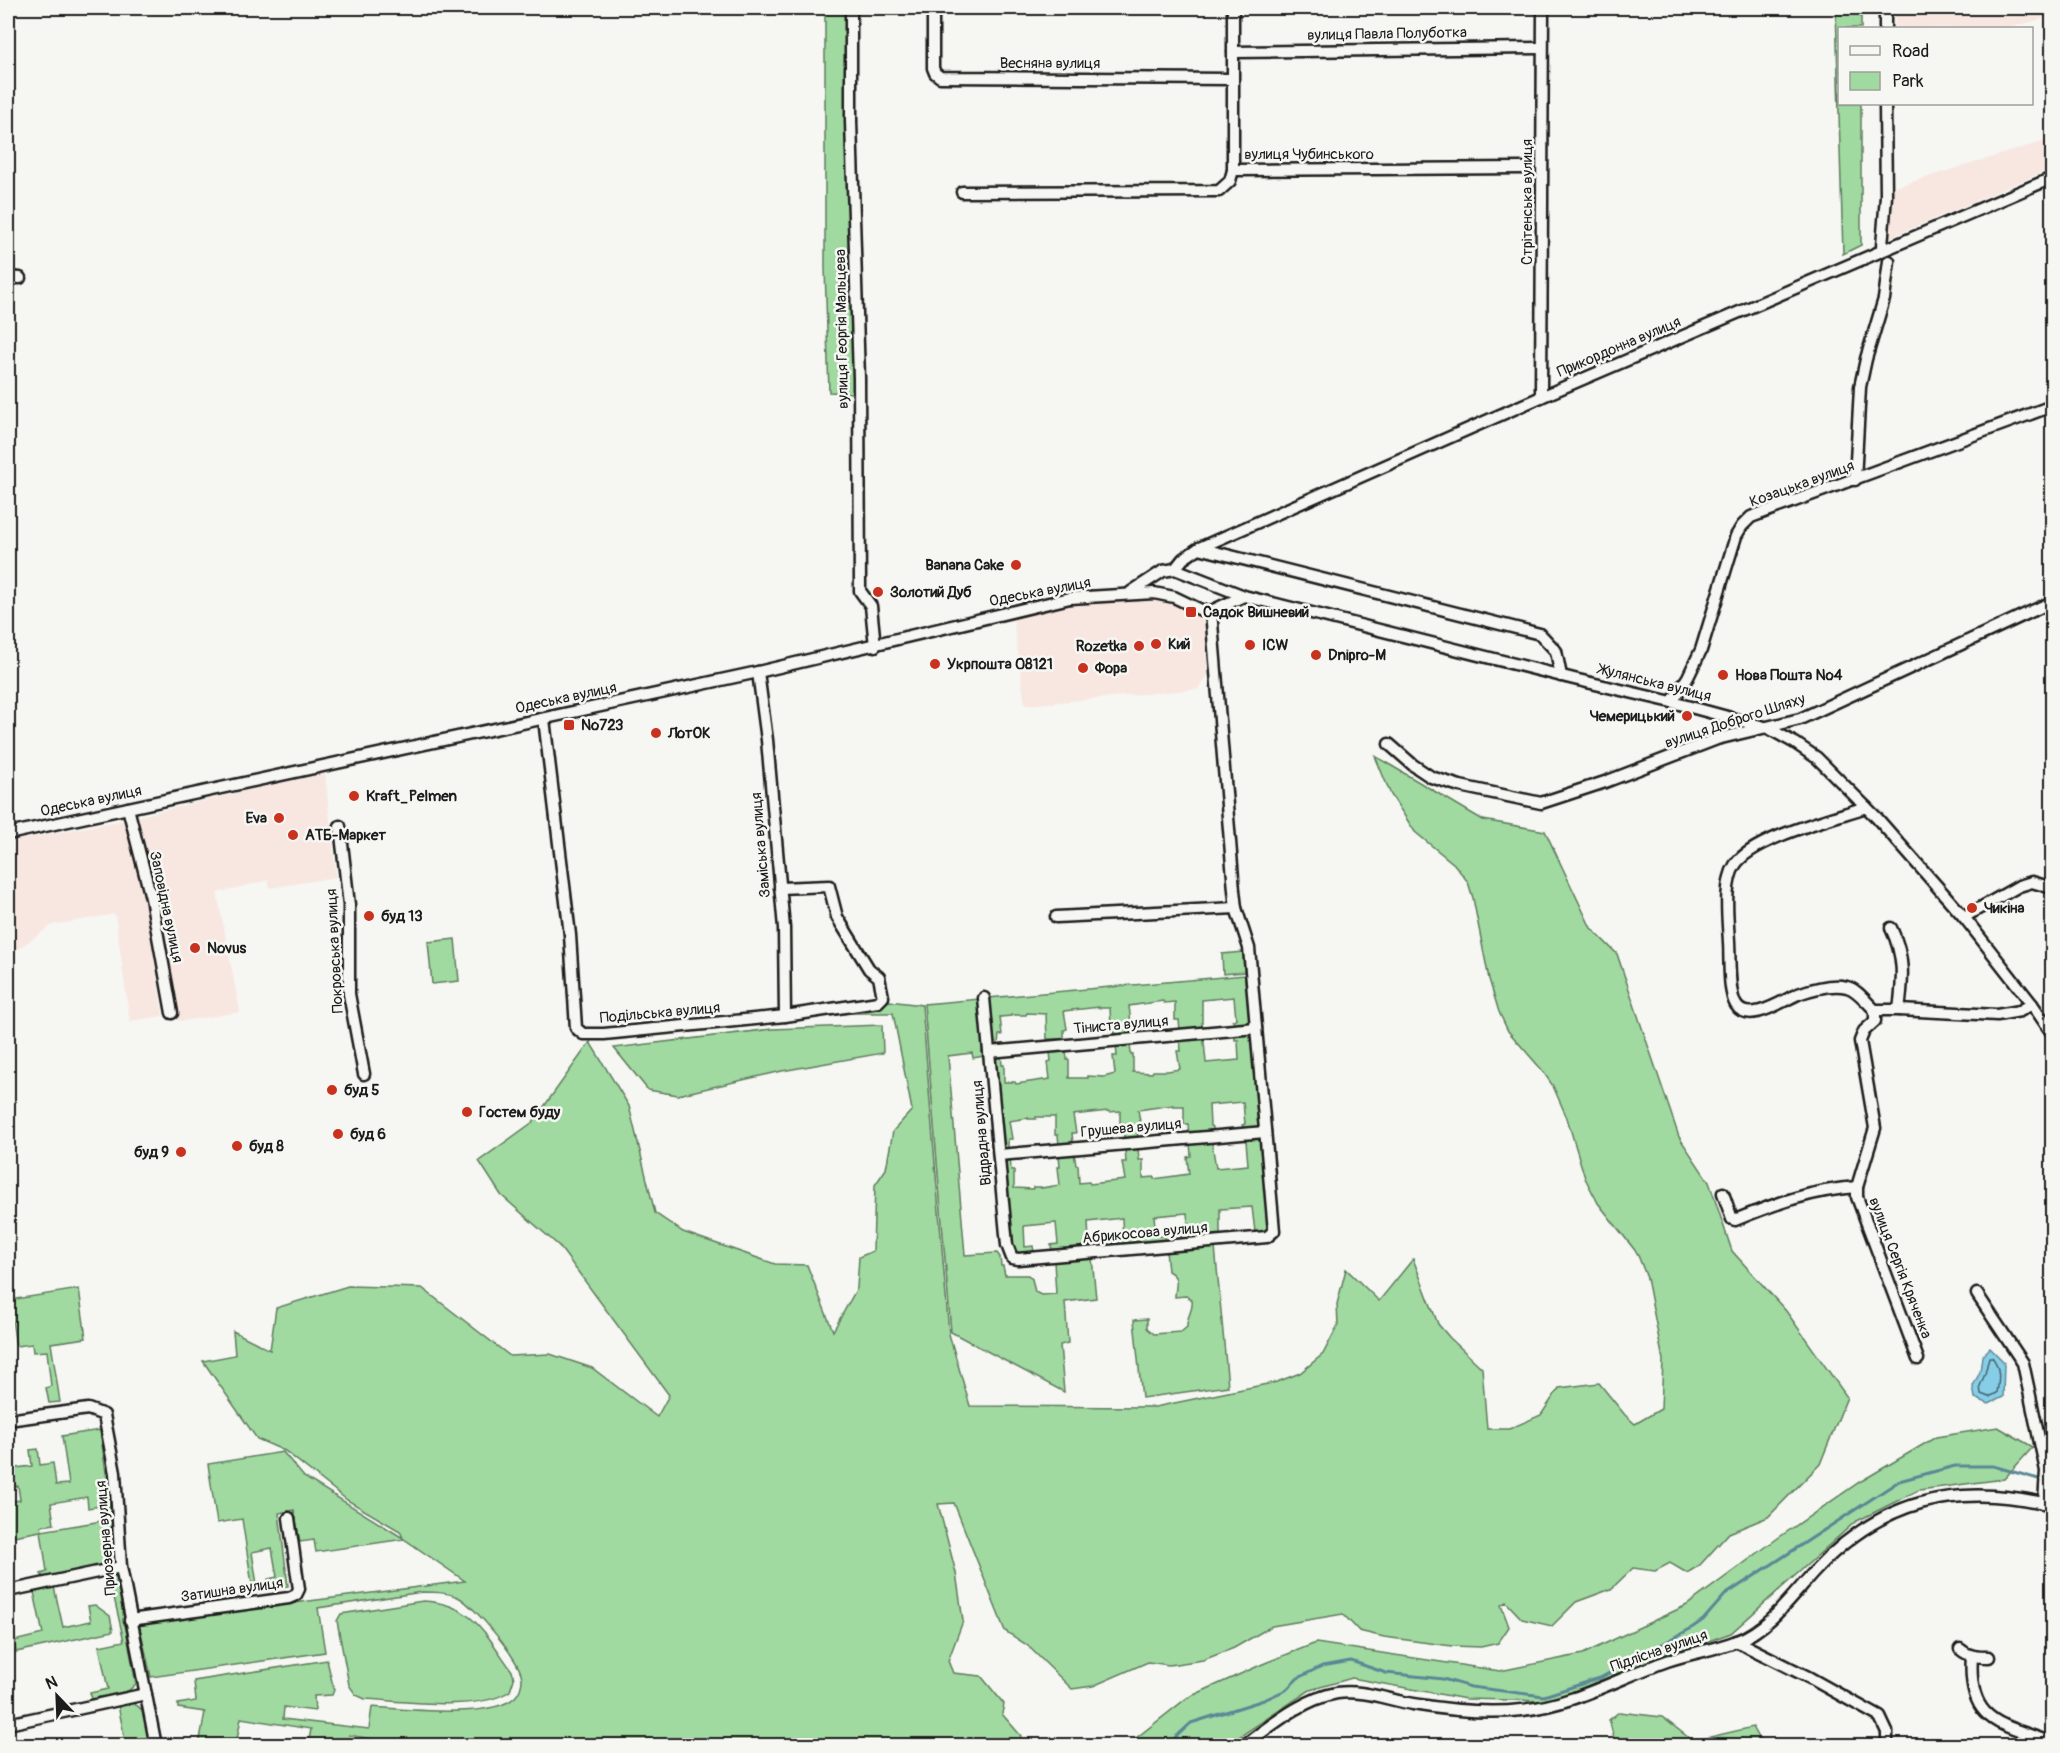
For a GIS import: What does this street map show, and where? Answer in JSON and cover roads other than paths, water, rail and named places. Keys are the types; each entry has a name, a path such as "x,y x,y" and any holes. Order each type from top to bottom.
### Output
{"street":[{"name":"вулиця Георгія Мальцева","path":"850,8 859,378 860,591 872,606 875,646"},
{"name":"Весняна вулиця","path":"933,8 933,68 940,77 1232,79"},
{"path":"1233,8 1233,170"},
{"name":"Стрітенська вулиця","path":"1541,397 1542,8"},
{"path":"1885,8 1885,27"},
{"name":"вулиця Павла Полуботка","path":"1233,52 1542,48"},
{"path":"1882,246 1886,196 1885,105"},
{"name":"вулиця Чубинського","path":"962,192 1219,191 1230,181 1233,170 1525,168"},
{"name":"Прикордонна вулиця","path":"1174,569 1183,559 1199,548 1541,397 2052,178"},
{"path":"1855,480 1860,387 1884,299 1889,261"},
{"path":"8,277 20,278"},
{"name":"Козацька вулиця","path":"1672,702 1701,650 1736,536 1742,526 1752,517 2052,406"},
{"path":"1199,548 1540,634 1556,651 1561,675"},
{"path":"1130,593 1163,571 1174,569"},
{"name":"Жулянська вулиця","path":"1174,569 1244,596 1768,728 1817,758 1866,807 1964,917 2052,1033"},
{"path":"1158,575 1157,585 1163,594"},
{"path":"1218,587 1222,600 1214,610 1236,908 1249,948 1265,1132"},
{"name":"Одеська вулиця","path":"8,834 875,646 1042,604 1099,595 1130,593"},
{"path":"1130,593 1163,594 1201,610 1214,610 1244,596"},
{"name":"вулиця Доброго Шляху","path":"1389,744 1431,777 1460,786 1541,803 1717,740 1800,719 2052,602"},
{"name":"Заміська вулиця","path":"758,672 767,740 780,888 785,1016"},
{"name":"Подільська вулиця","path":"544,718 570,935 576,1028 583,1034 604,1034 785,1016 878,1002 883,997 879,977 869,969 837,917 829,886 780,888"},
{"path":"1866,807 1767,840 1748,851 1734,866 1728,886 1728,915 1732,990 1736,1005 1741,1010 1758,1013 1799,994 1832,986 1850,987 1875,1010 1997,1015 2020,1011 2032,1004"},
{"name":"Заповідна вулиця","path":"128,808 151,898 172,1012"},
{"name":"Покровська вулиця","path":"340,826 349,905 349,994 364,1074"},
{"path":"1964,917 2019,886 2032,882 2052,888"},
{"path":"1056,916 1236,908"},
{"path":"1891,928 1898,942 1904,973 1899,1010"},
{"name":"Відрадна вулиця","path":"984,998 1007,1245 1012,1258 1017,1259"},
{"name":"вулиця Сергія Кряченка","path":"1875,1010 1875,1021 1864,1031 1860,1041 1875,1128 1857,1187 1859,1206 1918,1359"},
{"name":"Тіниста вулиця","path":"989,1052 1256,1028"},
{"name":"Грушева вулиця","path":"999,1155 1265,1132"},
{"name":"Абрикосова вулиця","path":"1017,1259 1266,1237 1274,1231 1265,1132"},
{"name":"вулиця Сергія Кряченка","path":"1723,1193 1732,1219 1736,1220 1803,1194 1857,1187"},
{"path":"1977,1294 2023,1363 2046,1471 2048,1504"},
{"name":"Приозерна вулиця","path":"8,1420 88,1409 104,1414 115,1473 120,1567 156,1746"},
{"name":"Підлісна вулиця","path":"1243,1746 1296,1709 1317,1699 1338,1693 1357,1693 1453,1710 1530,1709 1551,1706 1668,1660 1736,1641 1754,1633 1776,1614 1816,1569 1839,1548 1862,1528 1883,1516 1929,1500 1953,1496 1999,1496 2048,1504"},
{"name":"Затишна вулиця","path":"130,1620 289,1598 296,1595 299,1589 289,1518"},
{"path":"8,1591 120,1567"},
{"path":"1736,1641 1810,1678 1880,1717 1887,1732 1887,1746"},
{"path":"1960,1649 1972,1656 1989,1657"},
{"path":"1972,1656 1972,1682 1980,1707 1992,1720 2052,1743"},
{"path":"8,1724 146,1694"}],"water":[{"path":"1990,1348 2004,1362 2003,1397 1989,1404 1975,1398 1973,1386 1980,1372 1982,1356"}],"waterway":[{"path":"1166,1746 1191,1723 1264,1700 1286,1690 1298,1678 1322,1666 1351,1661 1386,1673 1443,1679 1471,1687 1544,1696 1600,1678 1690,1629 1703,1620 1725,1595 1899,1481 1955,1466 1993,1466 2042,1480"}],"place":[{"name":"Banana Cake","path":"1016,565"},
{"name":"Золотий Дуб","path":"878,592"},
{"name":"Садок Вишневий","path":"1191,612"},
{"name":"Кий","path":"1156,644"},
{"name":"ICW","path":"1250,645"},
{"name":"Rozetka","path":"1139,646"},
{"name":"Dnipro-M","path":"1316,655"},
{"name":"Укрпошта 08121","path":"935,664"},
{"name":"Фора","path":"1083,668"},
{"name":"Нова Пошта №4","path":"1723,675"},
{"name":"Чемерицький","path":"1687,716"},
{"name":"№723","path":"569,725"},
{"name":"ЛотОК","path":"656,733"},
{"name":"Kraft_Pelmen","path":"354,796"},
{"name":"Eva","path":"279,818"},
{"name":"АТБ-Маркет","path":"293,835"},
{"name":"Чикіна","path":"1972,908"},
{"name":"буд 13","path":"369,916"},
{"name":"Novus","path":"195,948"},
{"name":"буд 5","path":"332,1090"},
{"name":"Гостем буду","path":"467,1112"},
{"name":"буд 6","path":"338,1134"},
{"name":"буд 8","path":"237,1146"},
{"name":"буд 9","path":"181,1152"}]}
